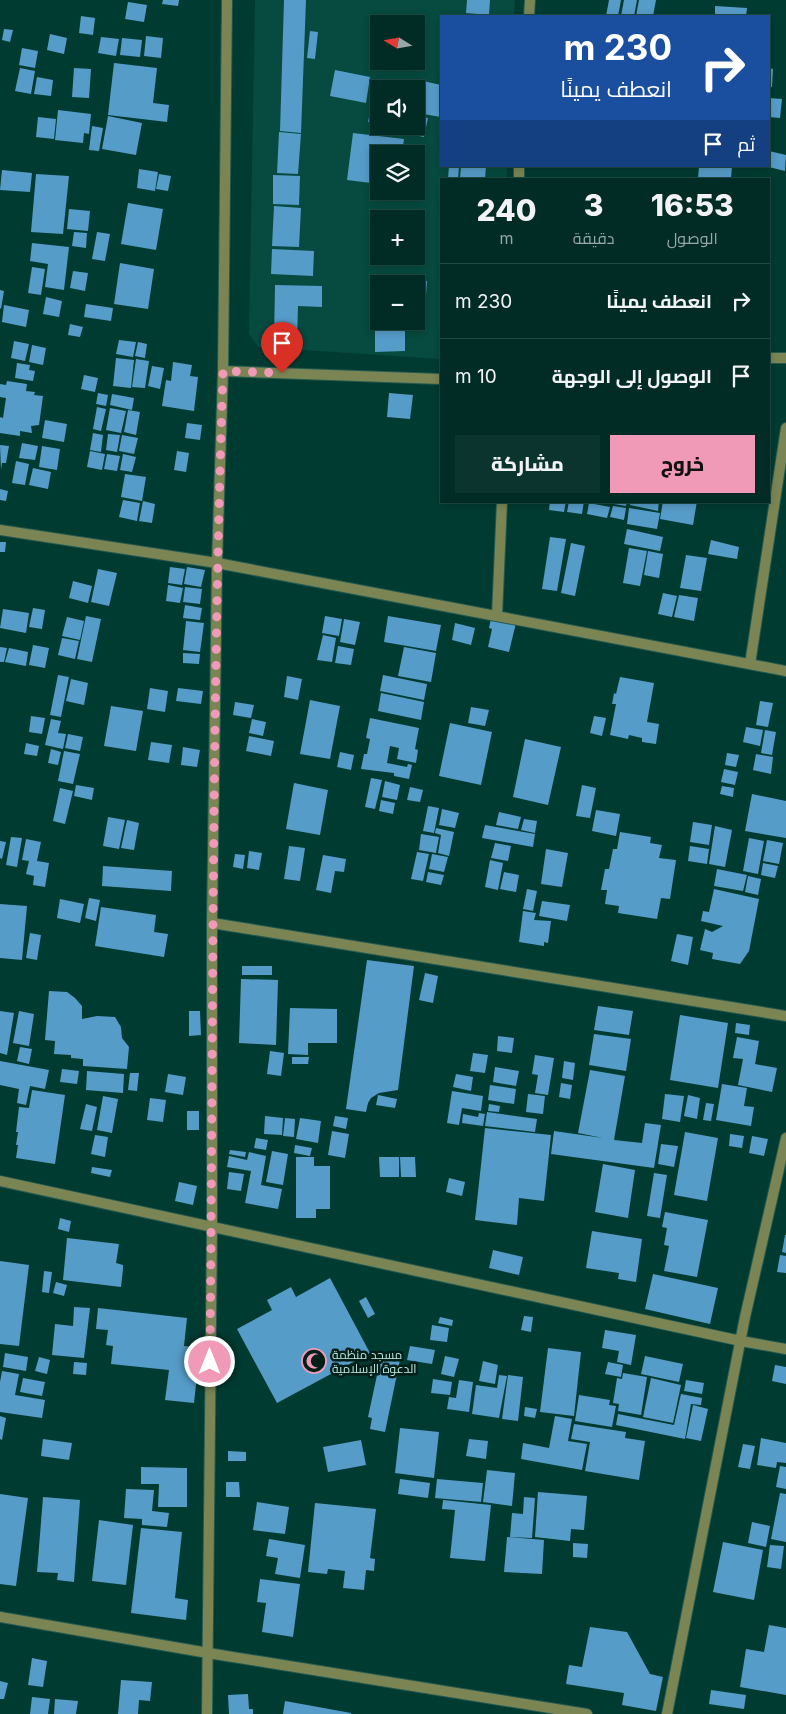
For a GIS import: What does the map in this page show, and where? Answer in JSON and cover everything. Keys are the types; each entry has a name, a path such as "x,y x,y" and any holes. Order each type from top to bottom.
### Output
{"street":[{"path":"208,1714 212,1226 212,923 217,562 223,371 227,0"},
{"path":"529,15 530,0"},
{"path":"770,358 786,358"},
{"path":"223,371 440,379"},
{"path":"750,664 786,428"},
{"path":"497,616 502,503"},
{"path":"0,530 217,562 786,670"},
{"path":"212,923 786,1016"},
{"path":"667,1714 745,1317 786,1138"},
{"path":"0,1181 741,1341 786,1349"},
{"path":"0,1617 208,1653 587,1714"}],"shaded area":[{"path":"255,0 515,0 514,15 440,15 440,167 507,167 506,178 440,178 440,359 258,347 249,334"}],"building":[{"path":"163,0 179,0 178,6 162,4"},
{"path":"284,0 306,0 301,133 280,131"},
{"path":"467,0 490,0 489,15 466,13"},
{"path":"609,0 621,0 618,15 606,15"},
{"path":"624,0 637,0 634,15 621,15"},
{"path":"639,0 656,0 653,15 636,15"},
{"path":"128,2 147,5 144,22 125,19"},
{"path":"715,6 747,8 746,15 715,15"},
{"path":"81,16 95,18 93,35 79,33"},
{"path":"4,29 13,30 10,42 2,40"},
{"path":"310,31 318,32 315,59 307,58"},
{"path":"50,34 67,38 64,54 47,50"},
{"path":"146,36 163,38 161,58 144,56"},
{"path":"101,37 119,39 116,56 98,53"},
{"path":"122,38 142,40 140,57 120,55"},
{"path":"22,48 38,51 35,68 19,65"},
{"path":"114,63 157,68 153,103 169,105 167,122 108,115"},
{"path":"20,68 35,71 31,94 15,91"},
{"path":"74,68 91,69 89,98 72,97"},
{"path":"770,68 773,69 772,87 770,87"},
{"path":"335,70 370,77 366,103 330,96"},
{"path":"37,77 53,80 51,96 34,94"},
{"path":"425,81 440,85 440,117 425,114"},
{"path":"770,98 782,99 780,118 770,117"},
{"path":"58,110 91,114 89,134 84,133 83,143 55,140"},
{"path":"108,116 142,123 136,155 102,149"},
{"path":"38,117 56,119 54,139 36,137"},
{"path":"425,118 428,118 425,132"},
{"path":"92,126 103,128 99,151 89,150"},
{"path":"279,132 301,134 298,174 277,173"},
{"path":"353,133 404,139 403,145 370,145 370,183 347,180"},
{"path":"770,151 786,155 785,171 769,167"},
{"path":"449,167 459,167 458,178 448,178"},
{"path":"461,167 486,167 485,178 460,178"},
{"path":"699,167 732,167 731,178 698,178"},
{"path":"139,169 158,172 155,191 137,188"},
{"path":"2,170 32,173 30,192 0,190"},
{"path":"36,174 69,176 63,234 31,232"},
{"path":"159,174 171,176 168,191 156,189"},
{"path":"273,175 300,176 299,205 273,204"},
{"path":"128,203 163,209 156,250 121,244"},
{"path":"274,206 301,208 299,247 272,246"},
{"path":"69,209 90,211 88,231 67,229"},
{"path":"74,232 87,233 86,248 72,246"},
{"path":"97,232 110,234 105,261 92,259"},
{"path":"32,243 69,247 64,290 45,287 48,264 30,261"},
{"path":"272,249 314,251 313,276 271,274"},
{"path":"120,263 154,269 148,309 114,304"},
{"path":"32,267 45,269 41,295 28,293"},
{"path":"73,271 88,273 85,291 70,288"},
{"path":"425,281 427,281 425,309"},
{"path":"275,285 322,286 322,307 298,306 297,341 274,340"},
{"path":"0,290 4,291 1,309 0,308"},
{"path":"46,297 62,301 59,317 43,314"},
{"path":"86,304 113,308 111,321 84,317"},
{"path":"4,305 29,310 26,327 2,322"},
{"path":"70,324 83,327 80,337 68,335"},
{"path":"375,330 405,330 405,351 375,352"},
{"path":"119,340 136,342 133,357 116,354"},
{"path":"14,341 29,344 25,361 11,358"},
{"path":"138,342 147,344 145,358 135,356"},
{"path":"32,345 46,348 43,365 29,362"},
{"path":"116,358 134,360 131,388 113,386"},
{"path":"136,359 149,361 145,388 132,387"},
{"path":"173,362 192,365 190,376 198,377 194,411 162,406 166,380 171,381"},
{"path":"17,363 30,365 29,370 35,371 33,381 15,378"},
{"path":"152,366 164,368 160,389 148,386"},
{"path":"84,375 98,378 95,392 81,389"},
{"path":"7,381 27,384 26,391 35,392 34,395 43,396 39,425 31,426 32,433 20,431 20,436 0,433 0,417 3,418 6,398 0,397 0,384 6,385"},
{"path":"98,393 108,395 106,406 96,404"},
{"path":"389,393 413,395 410,419 387,417"},
{"path":"112,394 134,398 132,410 110,405"},
{"path":"97,407 106,409 101,431 93,429"},
{"path":"110,408 126,411 121,433 106,430"},
{"path":"128,410 140,412 136,435 124,432"},
{"path":"45,420 67,424 64,442 42,438"},
{"path":"187,423 202,425 200,440 185,438"},
{"path":"93,433 103,435 101,452 90,450"},
{"path":"108,434 120,435 117,452 106,450"},
{"path":"122,435 138,438 134,454 119,451"},
{"path":"22,443 38,446 35,460 19,458"},
{"path":"0,445 9,446 6,463 2,463 1,470"},
{"path":"42,446 60,449 57,470 39,467"},
{"path":"90,451 105,454 102,470 87,467"},
{"path":"177,451 189,453 186,472 174,470"},
{"path":"107,454 120,456 117,471 104,469"},
{"path":"123,454 136,457 132,472 120,470"},
{"path":"16,461 29,464 25,485 12,483"},
{"path":"33,468 51,472 48,489 29,485"},
{"path":"125,474 146,477 142,501 121,497"},
{"path":"0,489 8,491 6,501 0,500"},
{"path":"123,500 140,503 137,521 119,517"},
{"path":"143,501 155,504 152,523 139,521"},
{"path":"550,503 566,503 564,512 549,510"},
{"path":"569,503 584,503 582,514 567,512"},
{"path":"589,503 610,507 607,518 587,514"},
{"path":"614,503 627,503 626,506"},
{"path":"630,503 659,503 658,511 630,505"},
{"path":"663,503 697,503 693,525 660,519"},
{"path":"613,506 626,508 624,520 610,517"},
{"path":"629,508 660,513 657,529 627,524"},
{"path":"627,529 663,537 660,551 624,544"},
{"path":"550,537 566,539 557,591 542,589"},
{"path":"711,540 739,547 737,559 708,554"},
{"path":"0,542 6,542 5,552 0,552"},
{"path":"571,543 585,546 575,596 561,593"},
{"path":"629,548 647,551 640,586 623,583"},
{"path":"648,551 663,554 659,578 644,575"},
{"path":"686,555 707,558 701,591 680,588"},
{"path":"170,567 185,569 182,585 168,583"},
{"path":"187,567 205,570 201,587 184,584"},
{"path":"98,569 117,573 109,606 91,602"},
{"path":"73,581 92,586 88,603 69,598"},
{"path":"168,585 183,588 180,603 166,601"},
{"path":"185,587 202,589 200,604 183,602"},
{"path":"663,593 677,596 672,617 658,614"},
{"path":"679,595 698,598 694,621 674,617"},
{"path":"185,605 202,608 200,620 183,618"},
{"path":"33,608 45,610 42,629 29,627"},
{"path":"3,609 29,613 26,633 0,628"},
{"path":"86,616 101,619 92,662 77,659"},
{"path":"325,616 342,619 339,636 322,633"},
{"path":"388,616 441,625 436,651 384,642"},
{"path":"67,617 84,621 80,640 62,636"},
{"path":"491,618 516,623 509,652 488,647 492,629 489,628"},
{"path":"344,619 360,622 355,645 340,642"},
{"path":"186,621 204,623 200,652 183,650"},
{"path":"455,623 475,628 471,645 452,640"},
{"path":"323,635 336,638 332,662 317,660"},
{"path":"62,638 79,641 75,659 58,655"},
{"path":"33,645 49,648 45,668 29,665"},
{"path":"338,646 354,649 351,665 335,663"},
{"path":"0,647 7,648 4,662 0,662"},
{"path":"404,647 436,653 431,682 398,676"},
{"path":"9,648 28,652 26,666 5,662"},
{"path":"183,653 200,654 199,664 183,663"},
{"path":"58,675 69,677 61,717 50,715"},
{"path":"383,675 427,684 424,700 380,691"},
{"path":"287,676 302,679 298,700 284,697"},
{"path":"620,677 654,683 647,722 659,724 656,744 642,742 642,738 629,735 628,739 610,735 616,704 612,704"},
{"path":"71,679 88,683 84,705 66,701"},
{"path":"150,688 168,691 165,712 147,709"},
{"path":"178,688 203,691 201,704 176,701"},
{"path":"381,693 424,702 421,720 378,711"},
{"path":"310,700 340,706 330,759 300,754"},
{"path":"760,701 773,703 768,727 756,725"},
{"path":"235,702 254,705 251,718 233,715"},
{"path":"111,706 143,711 136,751 104,746"},
{"path":"471,707 489,710 485,726 468,723"},
{"path":"31,716 45,718 42,734 29,732"},
{"path":"594,716 606,718 602,736 590,733"},
{"path":"370,718 419,728 415,749 418,750 416,763 397,759 399,748 390,746 387,763 407,767 408,764 412,765 409,779 394,776 394,773 361,769 370,739 366,738"},
{"path":"51,719 61,721 58,733 66,734 63,749 45,745"},
{"path":"252,719 266,722 263,736 249,733"},
{"path":"450,723 492,732 481,785 439,776"},
{"path":"746,727 763,730 760,746 743,742"},
{"path":"765,730 776,732 772,755 761,753"},
{"path":"68,734 83,737 80,751 65,748"},
{"path":"249,736 274,741 271,756 246,751"},
{"path":"525,739 561,747 548,805 513,797"},
{"path":"151,742 172,745 169,763 148,760"},
{"path":"26,743 39,746 37,756 24,754"},
{"path":"183,747 200,750 197,767 181,765"},
{"path":"51,749 61,752 58,765 48,763"},
{"path":"64,751 80,754 73,784 58,781"},
{"path":"340,752 354,755 351,770 337,767"},
{"path":"727,753 739,755 736,767 725,765"},
{"path":"756,754 773,757 771,774 753,770"},
{"path":"724,769 738,772 735,785 721,782"},
{"path":"371,778 382,780 375,809 365,807"},
{"path":"385,781 400,785 397,800 382,797"},
{"path":"294,783 328,790 320,835 286,829"},
{"path":"76,785 94,788 92,800 74,796"},
{"path":"582,785 596,788 590,818 576,816"},
{"path":"722,786 734,788 733,797 720,794"},
{"path":"410,787 423,790 420,802 407,800"},
{"path":"60,788 73,791 65,824 53,821"},
{"path":"752,794 786,801 786,838 745,831"},
{"path":"381,800 395,803 393,814 379,811"},
{"path":"428,806 439,808 434,833 423,831"},
{"path":"442,809 459,813 455,828 439,825"},
{"path":"596,810 620,814 616,836 592,831"},
{"path":"499,812 521,817 518,829 496,825"},
{"path":"108,817 125,820 119,849 103,846"},
{"path":"524,819 537,821 535,833 521,830"},
{"path":"127,820 139,823 134,850 121,848"},
{"path":"693,822 712,825 709,845 690,842"},
{"path":"485,825 535,834 533,847 482,838"},
{"path":"715,826 732,830 725,867 709,864"},
{"path":"436,828 454,832 449,856 438,853 441,835 435,833"},
{"path":"620,832 651,837 650,843 662,845 659,858 676,860 670,899 661,898 657,919 618,913 619,906 605,904 607,890 601,890 605,869 609,869 613,849 617,849"},
{"path":"421,834 439,837 436,853 419,850"},
{"path":"11,837 22,838 17,867 6,865"},
{"path":"749,838 764,841 758,874 743,871"},
{"path":"26,839 41,842 37,861 49,863 45,887 33,885 34,876 26,874 29,861 22,860"},
{"path":"767,840 783,843 779,864 763,861"},
{"path":"0,841 6,842 2,859 0,858"},
{"path":"495,843 511,846 508,861 491,858"},
{"path":"289,846 305,848 300,881 284,879"},
{"path":"690,846 709,849 707,864 688,861"},
{"path":"546,849 568,853 562,887 541,884"},
{"path":"249,851 262,853 259,870 247,868"},
{"path":"417,852 429,854 423,881 411,879"},
{"path":"235,854 245,855 243,869 233,867"},
{"path":"432,854 448,857 444,872 429,869"},
{"path":"323,855 346,859 344,872 335,871 331,893 316,890"},
{"path":"490,860 503,863 498,890 485,887"},
{"path":"763,863 778,866 775,878 761,875"},
{"path":"103,866 172,871 171,891 102,886"},
{"path":"717,869 747,875 743,891 714,886"},
{"path":"428,872 444,875 441,885 426,882"},
{"path":"504,872 519,875 516,892 500,889"},
{"path":"748,876 761,879 758,895 745,892"},
{"path":"527,889 537,891 533,911 523,909"},
{"path":"714,889 759,899 749,951 740,964 712,959 713,953 700,950 705,929 712,932 723,926 701,921 703,911 709,912"},
{"path":"89,898 100,900 96,921 85,918"},
{"path":"60,899 84,904 80,923 57,918"},
{"path":"542,901 570,905 567,921 539,916"},
{"path":"0,904 27,906 22,960 0,958"},
{"path":"101,907 156,915 154,932 168,934 164,957 95,946"},
{"path":"523,911 536,913 534,920 551,921 548,943 544,942 544,946 519,942"},
{"path":"30,933 41,935 37,960 26,958"},
{"path":"677,934 693,937 688,965 671,961"},
{"path":"367,960 414,966 398,1090 379,1093 371,1098 366,1112 346,1109"},
{"path":"242,966 272,966 272,975 242,975"},
{"path":"425,973 438,976 433,1003 419,1000"},
{"path":"241,979 278,980 276,1045 239,1043"},
{"path":"49,991 67,992 75,998 82,1006 82,1019 97,1016 115,1017 121,1027 122,1038 129,1047 127,1069 83,1066 83,1059 71,1058 71,1055 54,1054 55,1041 45,1040"},
{"path":"598,1006 633,1011 629,1035 594,1030"},
{"path":"290,1008 337,1009 337,1043 308,1043 308,1055 288,1054"},
{"path":"0,1011 14,1013 7,1055 0,1053"},
{"path":"19,1011 34,1014 29,1046 13,1043"},
{"path":"189,1011 200,1011 201,1035 189,1036"},
{"path":"680,1015 728,1023 718,1088 670,1080"},
{"path":"736,1023 750,1025 749,1035 735,1033"},
{"path":"594,1034 631,1039 626,1071 589,1065"},
{"path":"498,1036 514,1038 512,1053 497,1051"},
{"path":"737,1037 759,1041 755,1064 777,1068 772,1092 738,1085 743,1059 733,1058"},
{"path":"20,1047 32,1049 29,1064 17,1061"},
{"path":"270,1051 284,1053 281,1076 267,1074"},
{"path":"473,1053 488,1055 485,1073 470,1071"},
{"path":"535,1055 554,1058 548,1095 535,1093 538,1075 532,1074"},
{"path":"292,1057 309,1057 308,1064 292,1064"},
{"path":"0,1061 49,1070 45,1089 30,1086 26,1105 17,1103 19,1089 0,1085"},
{"path":"564,1061 575,1063 573,1080 562,1078"},
{"path":"495,1067 519,1071 516,1086 493,1082"},
{"path":"62,1069 79,1071 77,1084 60,1082"},
{"path":"590,1070 625,1076 614,1140 642,1143 645,1123 661,1125 654,1168 551,1154 554,1131 603,1138 578,1133"},
{"path":"87,1071 124,1074 123,1093 86,1090"},
{"path":"130,1073 139,1073 137,1091 128,1090"},
{"path":"168,1074 186,1077 183,1095 165,1092"},
{"path":"456,1074 473,1077 471,1091 453,1087"},
{"path":"561,1083 572,1085 570,1099 559,1097"},
{"path":"722,1084 747,1088 744,1106 754,1107 751,1126 716,1120"},
{"path":"490,1085 516,1089 514,1104 488,1100"},
{"path":"32,1090 65,1095 55,1164 16,1158 18,1132 16,1132 19,1107 29,1108"},
{"path":"452,1091 483,1096 481,1111 462,1108 459,1125 447,1123"},
{"path":"528,1094 545,1096 543,1114 526,1112"},
{"path":"665,1094 684,1096 680,1122 662,1119"},
{"path":"378,1095 397,1099 395,1108 376,1105"},
{"path":"688,1095 700,1098 697,1119 684,1116"},
{"path":"103,1096 118,1099 112,1133 97,1130"},
{"path":"150,1098 166,1100 163,1122 147,1120"},
{"path":"706,1103 714,1104 711,1121 703,1120"},
{"path":"86,1104 97,1107 92,1131 80,1129"},
{"path":"489,1104 500,1106 499,1112 488,1111"},
{"path":"187,1111 199,1111 199,1130 187,1130"},
{"path":"487,1112 537,1119 535,1132 485,1126"},
{"path":"479,1113 485,1114 483,1126 462,1123 463,1114 478,1117"},
{"path":"265,1116 283,1118 282,1135 264,1134"},
{"path":"335,1116 348,1118 346,1129 333,1126"},
{"path":"285,1118 295,1119 294,1137 283,1136"},
{"path":"300,1118 321,1121 318,1143 296,1139"},
{"path":"485,1128 551,1135 544,1201 519,1198 517,1225 475,1220"},
{"path":"332,1131 349,1134 345,1158 328,1155"},
{"path":"685,1132 718,1138 707,1201 674,1195"},
{"path":"730,1134 744,1136 742,1148 729,1146"},
{"path":"95,1135 108,1137 105,1157 91,1154"},
{"path":"752,1136 768,1139 764,1156 749,1153"},
{"path":"256,1138 268,1140 266,1150 254,1148"},
{"path":"661,1144 678,1146 674,1167 658,1164"},
{"path":"295,1145 312,1148 310,1156 294,1153"},
{"path":"230,1150 246,1152 245,1157 229,1154"},
{"path":"272,1151 288,1154 283,1185 266,1182"},
{"path":"249,1152 266,1156 261,1185 282,1189 278,1209 245,1203 251,1171 227,1167 229,1156 247,1160"},
{"path":"296,1157 314,1157 314,1166 330,1166 330,1209 316,1209 316,1218 296,1218"},
{"path":"379,1157 399,1157 399,1177 380,1177"},
{"path":"400,1157 415,1157 416,1177 401,1177"},
{"path":"603,1164 635,1170 628,1218 595,1212"},
{"path":"92,1167 112,1170 110,1177 91,1173"},
{"path":"229,1172 244,1174 241,1191 227,1189"},
{"path":"654,1173 667,1175 660,1218 647,1216"},
{"path":"449,1178 465,1182 462,1196 446,1192"},
{"path":"179,1182 197,1186 193,1205 175,1201"},
{"path":"665,1212 708,1220 697,1277 664,1271 669,1246 664,1245 667,1228 662,1227"},
{"path":"60,1218 71,1221 69,1232 58,1229"},
{"path":"592,1231 642,1239 636,1282 618,1279 619,1273 586,1268"},
{"path":"786,1235 786,1253 782,1252"},
{"path":"67,1238 119,1244 116,1263 123,1265 121,1287 63,1280"},
{"path":"493,1250 523,1257 519,1275 489,1268"},
{"path":"780,1255 786,1256 786,1273 777,1272"},
{"path":"0,1261 29,1265 19,1346 0,1344"},
{"path":"44,1271 52,1272 49,1293 42,1292"},
{"path":"653,1274 718,1288 710,1324 645,1309"},
{"path":"330,1278 370,1353 277,1403 237,1329 272,1310 267,1300 291,1287 296,1297"},
{"path":"56,1282 67,1285 64,1296 53,1293"},
{"path":"366,1297 375,1314 368,1318 359,1301"},
{"path":"74,1307 90,1308 84,1358 52,1355 55,1324 73,1326"},
{"path":"98,1308 187,1318 184,1346 200,1348 194,1403 165,1400 169,1370 111,1364 113,1346 106,1345 108,1330 96,1329"},
{"path":"524,1316 533,1317 531,1332 521,1330"},
{"path":"440,1317 453,1320 452,1326 438,1323"},
{"path":"432,1325 449,1328 447,1342 430,1340"},
{"path":"605,1330 636,1335 631,1365 617,1362 619,1351 602,1348"},
{"path":"410,1346 435,1350 432,1364 407,1360"},
{"path":"548,1348 581,1352 574,1416 540,1412"},
{"path":"382,1352 401,1355 385,1432 370,1429 372,1418 368,1417"},
{"path":"5,1353 28,1357 26,1371 3,1367"},
{"path":"445,1356 459,1359 454,1377 441,1374"},
{"path":"645,1356 683,1364 679,1382 641,1374"},
{"path":"39,1357 50,1360 47,1374 35,1371"},
{"path":"483,1361 498,1365 495,1384 479,1381"},
{"path":"74,1362 87,1363 86,1375 73,1374"},
{"path":"608,1362 623,1365 621,1377 605,1374"},
{"path":"775,1365 786,1367 786,1384 772,1381"},
{"path":"2,1371 19,1374 15,1395 45,1400 42,1418 0,1412"},
{"path":"623,1373 647,1377 641,1415 618,1411 619,1404 613,1403 617,1378 622,1379"},
{"path":"499,1375 507,1376 499,1418 472,1414 476,1385 497,1388"},
{"path":"508,1375 523,1377 518,1421 502,1419"},
{"path":"23,1378 45,1382 42,1396 20,1392"},
{"path":"651,1378 681,1385 673,1423 643,1417"},
{"path":"433,1379 452,1382 450,1395 431,1393"},
{"path":"459,1380 473,1382 469,1412 447,1409 449,1397 456,1398"},
{"path":"686,1380 704,1383 702,1394 684,1391"},
{"path":"681,1394 702,1398 701,1405 691,1404 685,1439 616,1425 618,1414 674,1425"},
{"path":"579,1395 610,1400 609,1405 616,1406 612,1427 575,1421"},
{"path":"693,1405 708,1409 701,1441 686,1438"},
{"path":"525,1407 537,1409 535,1418 524,1416"},
{"path":"0,1416 6,1418 2,1440 0,1439"},
{"path":"555,1416 572,1419 568,1441 587,1444 582,1470 521,1459 523,1443 549,1448"},
{"path":"574,1424 626,1432 625,1438 645,1441 639,1480 585,1471 590,1442 571,1439"},
{"path":"400,1428 439,1432 434,1478 395,1473"},
{"path":"761,1438 786,1443 786,1463 777,1462 776,1468 757,1465"},
{"path":"43,1439 72,1443 69,1460 41,1456"},
{"path":"469,1439 488,1441 486,1459 466,1456"},
{"path":"361,1440 366,1465 328,1472 323,1447"},
{"path":"743,1444 755,1446 750,1469 738,1467"},
{"path":"228,1451 246,1452 246,1461 228,1461"},
{"path":"780,1466 786,1467 786,1489 776,1487"},
{"path":"141,1467 187,1468 187,1507 158,1507 159,1484 141,1484"},
{"path":"487,1470 515,1473 512,1506 483,1502"},
{"path":"400,1479 430,1483 428,1498 398,1494"},
{"path":"437,1479 483,1483 481,1502 435,1498"},
{"path":"226,1482 239,1482 240,1497 226,1497"},
{"path":"126,1489 154,1490 152,1511 169,1513 167,1527 142,1525 142,1519 124,1518"},
{"path":"538,1492 587,1496 584,1530 571,1529 570,1541 535,1537"},
{"path":"780,1493 786,1494 786,1542 771,1539"},
{"path":"0,1494 28,1498 16,1586 0,1584"},
{"path":"43,1497 80,1500 74,1582 57,1580 58,1573 37,1572"},
{"path":"524,1497 535,1498 532,1538 510,1537 512,1513 523,1514"},
{"path":"443,1500 491,1505 485,1561 450,1558 455,1510 442,1509"},
{"path":"257,1502 289,1507 285,1534 253,1530"},
{"path":"315,1503 376,1509 370,1558 375,1559 374,1571 366,1570 364,1590 343,1588 345,1571 328,1569 327,1574 308,1572"},
{"path":"99,1520 133,1525 126,1585 92,1581"},
{"path":"752,1522 770,1526 766,1547 748,1543"},
{"path":"141,1528 182,1532 175,1598 188,1600 186,1620 131,1613"},
{"path":"507,1537 544,1540 542,1574 504,1572"},
{"path":"269,1539 305,1545 300,1578 275,1574 278,1558 266,1556"},
{"path":"723,1542 763,1550 754,1600 713,1592"},
{"path":"573,1543 588,1544 587,1558 573,1557"},
{"path":"770,1545 784,1546 781,1569 767,1567"},
{"path":"260,1579 300,1584 293,1637 262,1632 266,1603 257,1602"},
{"path":"769,1625 786,1628 786,1695 740,1687 746,1649 764,1652"},
{"path":"590,1627 627,1632 650,1674 663,1677 656,1711 622,1705 624,1693 566,1684 569,1665 582,1667"},
{"path":"32,1658 47,1661 43,1687 28,1685"},
{"path":"121,1680 152,1682 150,1701 139,1700 138,1714 118,1714"},
{"path":"0,1681 8,1683 4,1699 0,1699"},
{"path":"711,1690 746,1695 744,1709 709,1704"},
{"path":"248,1694 249,1709 253,1709 253,1714 229,1714 228,1695"},
{"path":"32,1697 50,1699 48,1714 30,1714"},
{"path":"55,1699 78,1701 76,1714 54,1714"},
{"path":"285,1701 351,1713 351,1714 283,1714"}],"place":[{"name":"مسجد منظمة الدعوة الإسلامية","path":"314,1361"}],"route":[{"path":"210,1362 212,923 217,562 223,371 282,373"}]}
